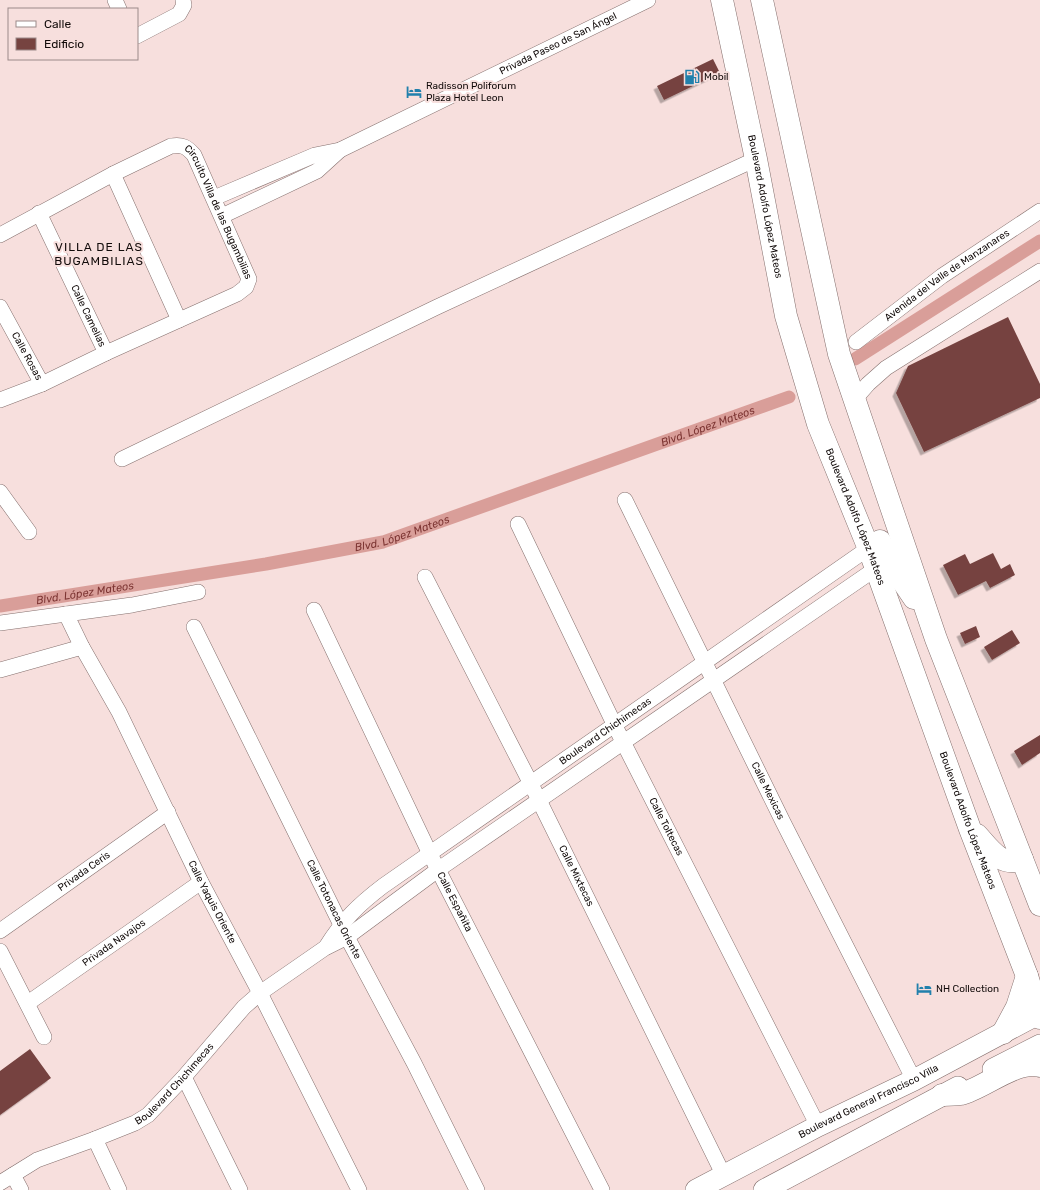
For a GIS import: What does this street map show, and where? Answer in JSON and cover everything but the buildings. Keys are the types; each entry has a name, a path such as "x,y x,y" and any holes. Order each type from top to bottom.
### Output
{"main road":[{"name":"Boulevard Adolfo López Mateos","path":"722,0 756,160 788,324 818,424 887,550 927,611 936,639 1040,905"},
{"name":"Boulevard Adolfo López Mateos","path":"762,0 832,324 839,354 854,400 887,550 970,829 1027,976 1040,1015"},
{"path":"970,829 996,857 1010,861 1022,859"},
{"path":"1003,1033 1017,1007 1027,976"},
{"name":"Boulevard General Francisco Villa","path":"696,1190 818,1126 914,1080 1040,1015"},
{"path":"764,1190 942,1095 1040,1045"},
{"path":"942,1095 961,1094 1022,1066 1036,1064 1040,1066"}],"street":[{"path":"138,35 179,14 184,5 183,0"},
{"name":"Privada Paseo de San Ángel","path":"214,198 315,155 340,150 648,0"},
{"name":"Circuito Villa de las Bugambilias","path":"0,235 113,174 178,144 184,146 194,155 249,274 248,283 242,291 237,294 106,353 42,384 0,400"},
{"name":"Privada Paseo de San Ángel","path":"222,216 317,171 340,150"},
{"path":"122,459 437,307 756,160"},
{"path":"113,174 180,320"},
{"name":"Avenida del Valle de Manzanares","path":"856,342 942,276 1040,211"},
{"name":"Calle Camelias","path":"39,213 106,353"},
{"path":"854,400 868,384 886,368 1040,270"},
{"name":"Calle Rosas","path":"0,307 42,384"},
{"path":"0,492 29,532"},
{"name":"Calle Mexicas","path":"625,500 713,681 914,1080"},
{"name":"Calle Toltecas","path":"518,524 615,726 818,1126"},
{"name":"Boulevard Chichimecas","path":"344,930 365,900 615,726 704,662 887,550"},
{"name":"Boulevard Chichimecas","path":"0,1183 37,1160 135,1123 148,1115 184,1077 225,1027 260,993 325,948 344,930 439,869 713,681 887,550"},
{"name":"Calle Mixtecas","path":"425,577 530,784 537,801 724,1176"},
{"path":"0,623 132,605 198,592"},
{"name":"Calle Españita","path":"314,610 430,854 602,1190"},
{"name":"Calle Yaquis Oriente","path":"66,614 82,647 119,712 201,882 260,993 359,1190"},
{"name":"Calle Totonacas Oriente","path":"194,627 344,930 414,1063 477,1190"},
{"path":"0,670 82,647"},
{"name":"Privada Ceris","path":"0,931 168,812"},
{"name":"Privada Navajos","path":"28,1003 201,882"},
{"path":"0,951 28,1003 44,1037"},
{"path":"184,1077 240,1190"},
{"path":"94,1139 120,1190"},
{"path":"13,1175 21,1190"}],"waterway":[{"path":"855,359 1040,241"},
{"name":"Blvd. López Mateos","path":"0,606 266,564 383,542 789,397"}],"place":[{"name":"Mobil","path":"692,77"},
{"name":"Radisson Poliforum Plaza Hotel Leon","path":"414,92"},
{"name":"NH Collection","path":"924,989"}],"district":[{"name":"VILLA DE LAS BUGAMBILIAS","path":"99,254"}]}
